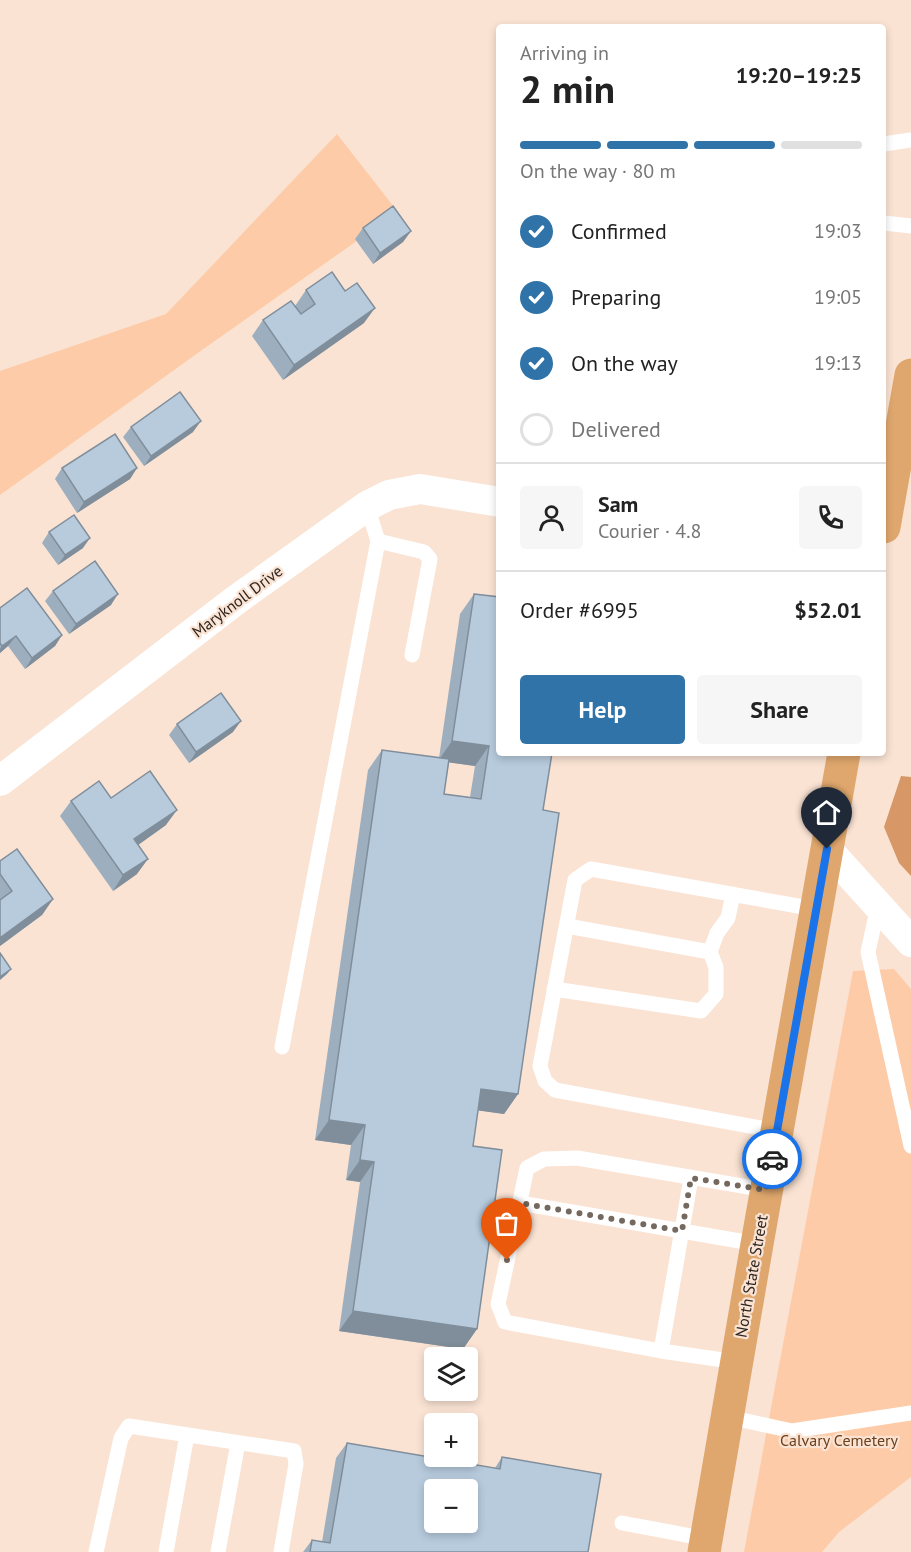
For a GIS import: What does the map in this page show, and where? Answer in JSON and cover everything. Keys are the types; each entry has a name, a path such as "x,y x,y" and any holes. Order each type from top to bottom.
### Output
{"main road":[{"path":"886,512 899,413 911,375"},
{"name":"North State Street","path":"705,1546 843,756"}],"street":[{"name":"Maryknoll Drive","path":"0,781 236,600 367,506 389,495 420,489 496,501"},
{"path":"827,849 911,942"}],"lane":[{"path":"886,144 911,140"},
{"path":"886,223 911,226"},
{"path":"282,1047 378,541 367,506"},
{"path":"378,541 424,552 430,559 412,655"},
{"path":"777,1131 555,1090 545,1081 540,1066 575,880 591,869 815,909"},
{"path":"554,989 701,1011 716,994 716,966 710,951 717,933 728,918 733,894"},
{"path":"878,906 868,952 911,1146"},
{"path":"567,926 710,951"},
{"path":"737,1362 661,1351 506,1322 498,1305 527,1168 544,1159 577,1158 766,1190"},
{"path":"661,1351 691,1178"},
{"path":"520,1203 757,1244"},
{"path":"728,1417 792,1431 911,1413"},
{"path":"96,1552 121,1438 129,1426 294,1451 296,1464 281,1552"},
{"path":"166,1552 187,1435"},
{"path":"218,1552 238,1443"},
{"path":"622,1523 705,1546"}],"green space":[{"path":"337,134 398,212 0,495 0,371 166,314"},
{"name":"Calvary Cemetery","path":"894,969 911,989 911,1477 839,1532 822,1552 744,1552 853,971"}],"shaded area":[{"path":"901,776 911,777 911,876 899,863 884,827"}],"building":[{"path":"393,206 411,231 380,253 363,228"},
{"path":"332,272 345,291 357,283 375,308 294,365 263,320 291,301 301,314 315,304 306,290"},
{"path":"180,392 201,421 151,456 131,427"},
{"path":"115,434 137,468 84,502 62,468"},
{"path":"74,515 90,538 65,555 49,532"},
{"path":"95,561 118,594 76,624 53,591"},
{"path":"27,588 62,635 32,658 16,636 2,646 0,643 0,608"},
{"path":"474,594 496,597 496,756 552,756 543,810 559,813 518,1094 481,1089 473,1146 502,1150 477,1329 353,1311 374,1162 360,1160 365,1125 329,1120 382,750 449,759 444,794 481,799 489,746 452,741"},
{"path":"221,693 241,721 196,752 177,724"},
{"path":"150,771 177,810 134,839 148,859 123,875 71,801 99,781 111,798"},
{"path":"17,849 53,899 0,938 0,900 12,891 0,874 0,861"},
{"path":"0,953 11,969 0,977"},
{"path":"347,1443 424,1456 424,1467 478,1465 500,1469 502,1457 601,1474 588,1552 310,1552 312,1540 330,1543"}],"way so far":[{"path":"507,1260 520,1203 682,1231 691,1178 766,1190 772,1159"}],"route":[{"path":"772,1159 827,849"}]}
